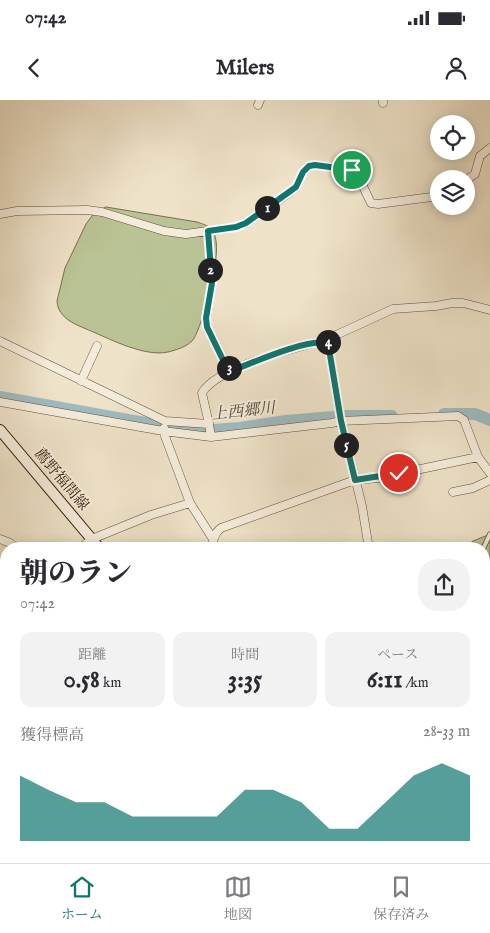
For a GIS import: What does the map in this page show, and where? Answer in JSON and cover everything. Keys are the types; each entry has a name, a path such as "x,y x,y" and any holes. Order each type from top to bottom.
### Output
{"main road":[{"name":"薦野福間線","path":"0,430 94,542"}],"street":[{"path":"475,174 480,156 490,148"},
{"path":"0,214 18,211 87,210 102,212 164,231 186,234 236,227 246,223 286,195 296,187 303,172 309,166 315,165 352,170 358,176 371,203 378,204 430,197"},
{"path":"208,231 212,283 206,318 207,327 224,362 231,371"},
{"path":"367,542 362,506 339,412 328,343 334,336 394,309 452,303 490,310"},
{"path":"0,341 81,381 164,427 210,430"},
{"path":"210,430 202,393 205,386 231,371 294,348 322,341 328,343"},
{"path":"81,381 97,346"},
{"path":"0,402 164,427 210,430 341,421 458,416 464,420 478,457 490,473"},
{"path":"164,427 190,503 213,540 221,528 355,480 378,478 478,457"},
{"path":"453,492 473,488 490,480"},
{"path":"88,542 151,515 190,503"}],"green space":[{"path":"106,207 197,222 208,226 213,231 217,251 210,288 196,335 187,345 168,352 159,353 139,350 80,326 65,317 58,307 57,301 65,268 86,224 95,212"},
{"path":"488,535 490,536 490,542 472,542"}],"waterway":[{"name":"上西郷川","path":"0,397 156,425 201,431 345,416 392,416"},
{"name":"上西郷川","path":"444,414 475,414 490,420"}],"route":[{"path":"352,170 315,165 309,166 303,172 296,187 246,223 236,227 208,231 208,255 212,290 206,318 207,327 224,362 231,371 294,348 322,341 328,343 341,421 355,480 378,478 399,473"}]}
